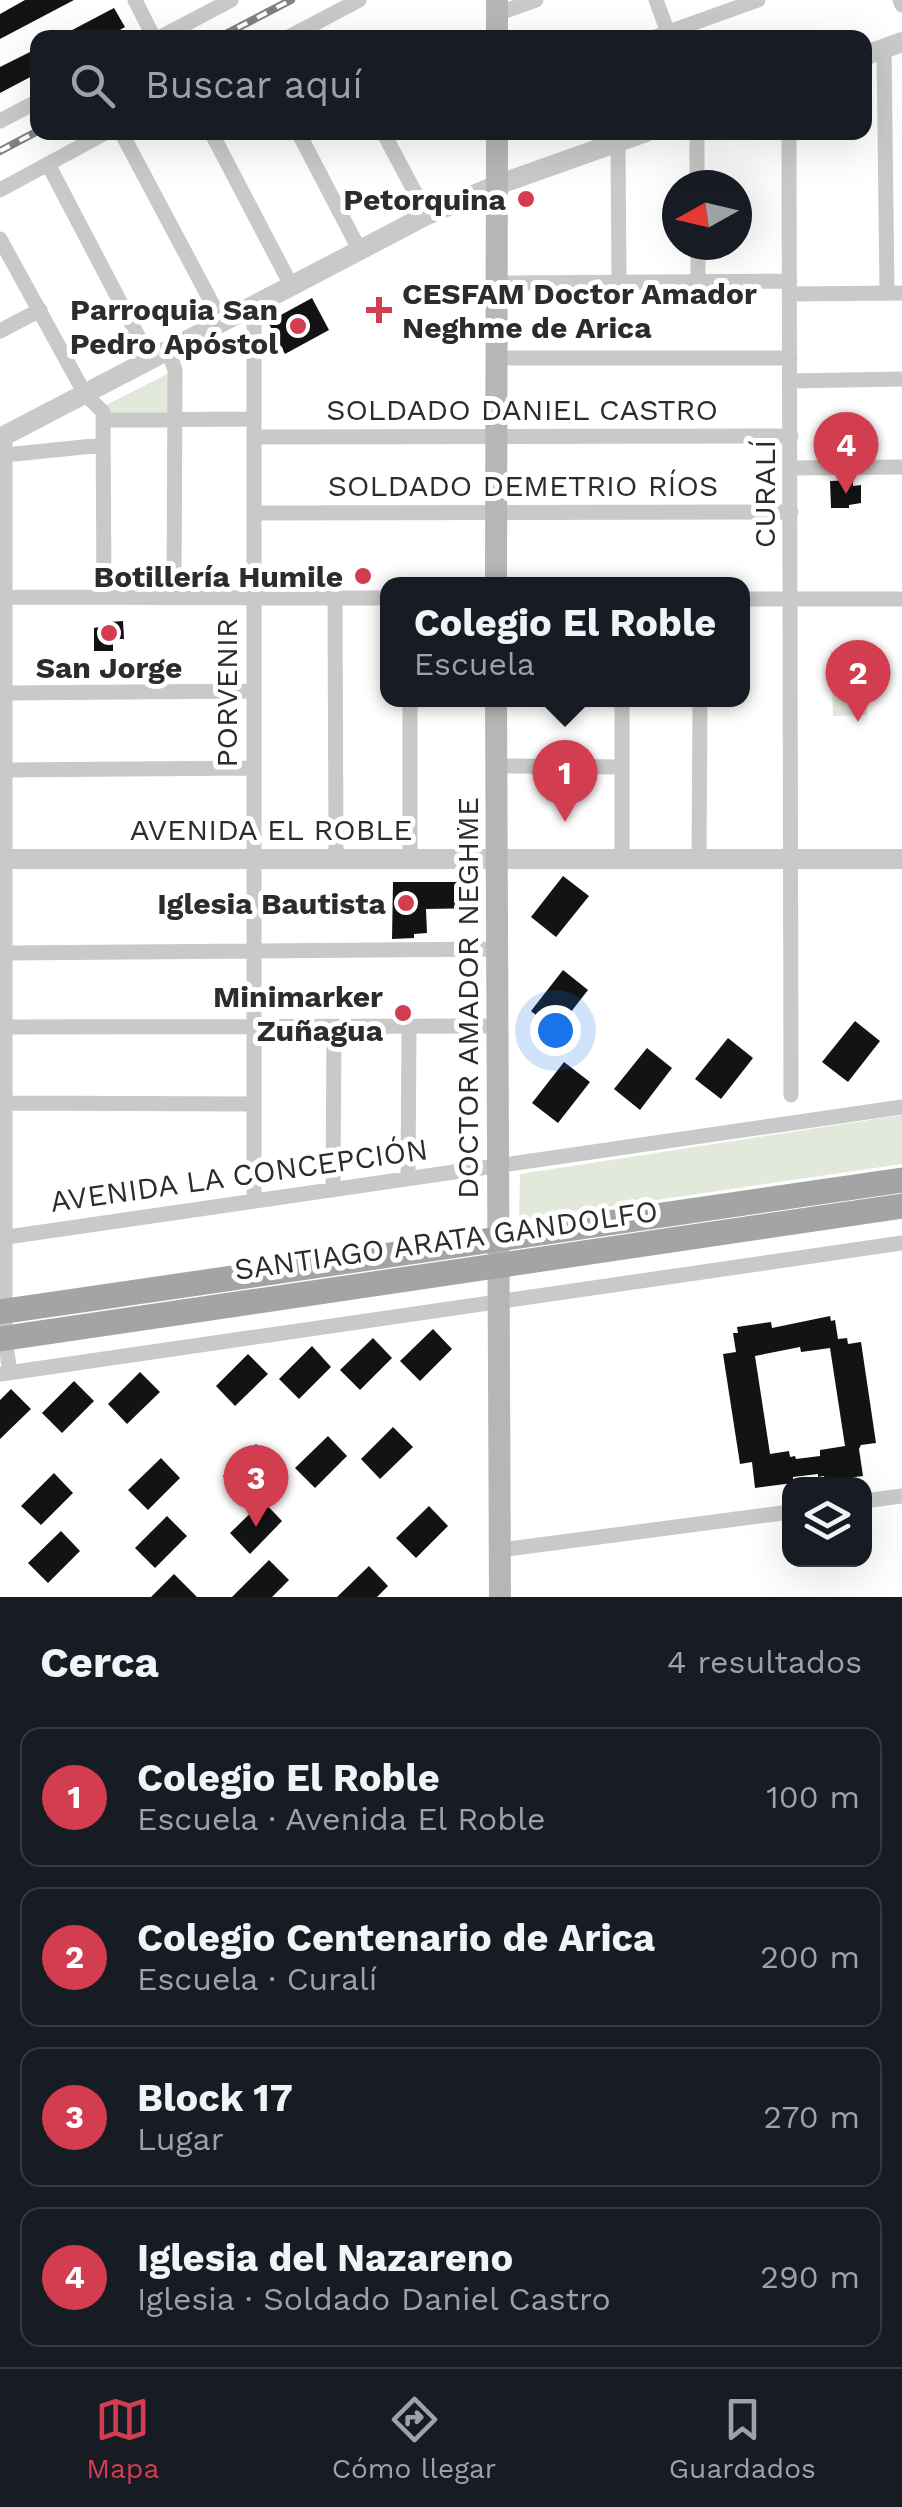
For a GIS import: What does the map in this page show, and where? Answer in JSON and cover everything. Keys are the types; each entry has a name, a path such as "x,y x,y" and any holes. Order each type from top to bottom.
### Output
{"main road":[{"path":"496,577 497,140"},
{"name":"DOCTOR AMADOR NEGHME","path":"496,707 500,1597"},
{"name":"SANTIAGO ARATA GANDOLFO","path":"3,1311 902,1180"},
{"name":"SANTIAGO ARATA GANDOLFO","path":"3,1338 902,1206"}],"street":[{"path":"134,0 152,30"},
{"path":"173,30 231,0"},
{"path":"303,30 360,0"},
{"path":"496,25 536,0"},
{"path":"656,0 662,30"},
{"path":"679,30 758,0"},
{"path":"497,284 698,282 894,293 886,177 884,49"},
{"path":"0,121 30,105"},
{"path":"0,190 93,140"},
{"path":"125,140 222,322"},
{"path":"215,140 291,286"},
{"path":"305,140 360,249"},
{"path":"387,140 426,214"},
{"path":"3,443 85,394 426,214 624,140"},
{"path":"697,140 698,170"},
{"name":"CURALÍ","path":"789,140 791,1095"},
{"path":"618,142 619,282"},
{"path":"48,164 160,354 175,370 174,598"},
{"path":"886,177 902,172"},
{"path":"0,239 85,394 102,412 104,597"},
{"path":"698,260 698,282"},
{"name":"PORVENIR","path":"254,305 254,1201"},
{"path":"0,332 40,310"},
{"path":"497,358 790,358"},
{"path":"790,381 902,380"},
{"path":"102,420 254,419"},
{"name":"SOLDADO DANIEL CASTRO","path":"254,437 791,436"},
{"path":"3,443 103,445"},
{"path":"3,443 5,1373 902,1242"},
{"path":"791,468 902,467"},
{"name":"SOLDADO DEMETRIO RÍOS","path":"254,512 791,512"},
{"path":"5,597 380,598"},
{"path":"335,598 336,859"},
{"path":"750,599 902,599"},
{"path":"5,694 254,691"},
{"path":"410,707 410,859"},
{"path":"622,707 622,859"},
{"path":"699,859 700,707"},
{"path":"496,766 622,767"},
{"path":"5,770 254,768"},
{"name":"AVENIDA EL ROBLE","path":"3,859 902,859"},
{"path":"6,953 496,949"},
{"path":"408,1179 409,1026"},
{"path":"3,1027 496,1026"},
{"path":"333,1190 334,1027"},
{"path":"6,1103 254,1104"},
{"name":"AVENIDA LA CONCEPCIÓN","path":"3,1237 902,1107"},
{"path":"872,1500 902,1496"},
{"path":"500,1550 782,1513"}],"shaded area":[{"path":"173,371 175,414 106,418 104,406"},
{"path":"866,650 867,715 833,716 831,651"},
{"path":"902,1115 902,1164 519,1220 520,1174"}],"building":[{"path":"25,0 74,0 0,39 0,14"},
{"path":"114,8 125,27 120,30 72,30"},
{"path":"30,52 30,77 0,93 0,67"},
{"name":"Parroquia San Pedro Apóstol","path":"312,298 329,330 285,354 268,322"},
{"path":"853,480 853,486 861,485 861,503 831,508 830,481"},
{"name":"San Jorge","path":"123,621 124,639 113,639 113,651 94,651 94,628"},
{"path":"481,803 482,836 457,836 457,813 470,813 470,804"},
{"path":"563,876 589,896 556,937 531,917"},
{"path":"393,882 481,882 482,908 426,909 427,933 392,939"},
{"path":"563,970 588,990 556,1031 531,1011"},
{"path":"855,1021 880,1041 848,1082 822,1062"},
{"path":"728,1038 753,1058 721,1099 695,1079"},
{"path":"647,1048 672,1068 640,1110 614,1089"},
{"path":"564,1062 590,1082 558,1123 532,1103"},
{"path":"830,1316 831,1321 835,1320 838,1339 847,1338 848,1344 861,1342 876,1443 861,1445 859,1449 863,1476 782,1477 782,1484 755,1488 752,1462 740,1464 723,1354 736,1352 733,1333 738,1333 737,1327 771,1322 772,1328","holes":["800,1347 801,1352 830,1348 845,1446 820,1450 820,1456 796,1459 790,1457 789,1451 770,1454 755,1356"]},
{"path":"433,1329 452,1349 420,1381 400,1361"},
{"path":"373,1338 392,1358 360,1390 340,1370"},
{"path":"312,1346 331,1367 299,1399 279,1379"},
{"path":"248,1354 268,1374 235,1406 216,1386"},
{"path":"140,1372 160,1392 127,1424 108,1404"},
{"path":"74,1381 94,1401 62,1433 42,1413"},
{"path":"11,1389 31,1409 0,1439 0,1400"},
{"path":"393,1427 413,1447 380,1479 361,1459"},
{"path":"328,1436 347,1456 315,1488 295,1468"},
{"path":"256,1444 276,1464 243,1496 223,1476"},
{"path":"161,1458 180,1478 148,1510 128,1490"},
{"path":"54,1473 73,1493 41,1525 21,1506"},
{"path":"263,1501 282,1521 250,1554 230,1533"},
{"path":"429,1506 448,1526 416,1558 396,1538"},
{"path":"167,1516 187,1536 155,1568 135,1548"},
{"path":"61,1531 80,1551 48,1583 28,1563"},
{"path":"269,1560 289,1580 272,1597 232,1597"},
{"path":"369,1566 388,1586 377,1597 337,1597"},
{"path":"174,1574 197,1597 151,1597"}],"railway":[{"path":"233,30 291,0"},
{"path":"0,151 30,135"}],"place":[{"name":"Petorquina","path":"526,199"},
{"name":"CESFAM Doctor Amador Neghme de Arica","path":"379,310"},
{"name":"Parroquia San Pedro Apóstol","path":"298,326"},
{"name":"Iglesia del Nazareno","path":"846,494"},
{"name":"Botillería Humile","path":"363,576"},
{"name":"San Jorge","path":"109,633"},
{"name":"Colegio Centenario de Arica","path":"858,722"},
{"name":"Colegio El Roble","path":"565,822"},
{"name":"Iglesia Bautista","path":"406,903"},
{"name":"Minimarker Zuñagua","path":"403,1013"},
{"name":"Block 17","path":"256,1527"}]}
